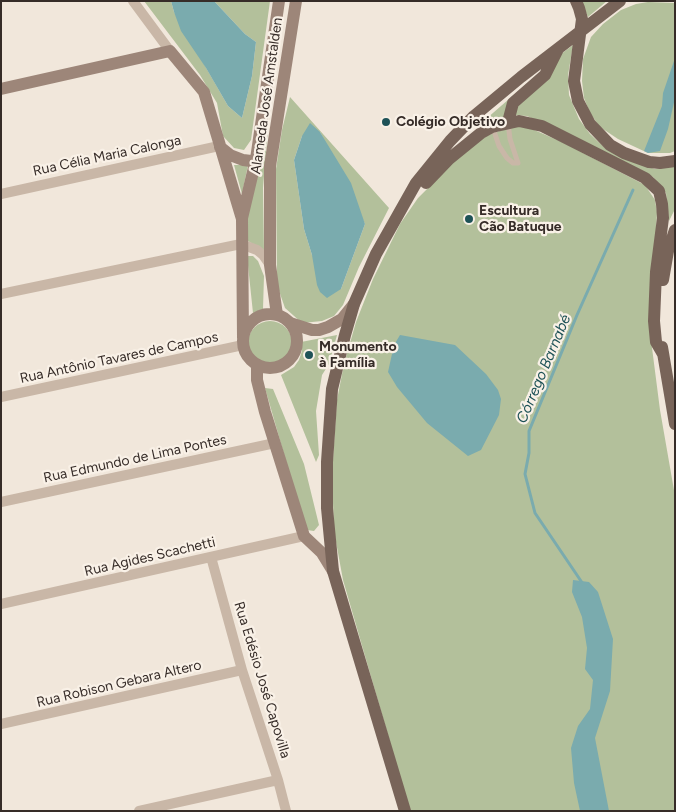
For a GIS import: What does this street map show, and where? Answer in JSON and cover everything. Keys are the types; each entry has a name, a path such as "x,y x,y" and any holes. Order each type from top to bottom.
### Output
{"main road":[{"path":"576,1 580,14 581,31 574,81 578,101 590,124 610,145 624,153 649,162 675,161"},
{"path":"405,811 333,571 327,508 327,462 330,417 334,381 354,304 369,268 416,183 450,141 474,116 559,47 620,1"},
{"path":"508,122 513,103 545,75 559,47"},
{"path":"394,221 406,210 419,192 449,159 492,127 519,121 542,126 645,178 659,191 663,218 656,272 654,321 656,342 663,354"},
{"path":"675,230 668,251 664,276 661,319 663,354 675,424"}],"street":[{"path":"133,1 170,51 204,92 242,219 243,342 246,353 256,365 268,369 280,367 290,360 297,349 297,337 290,323"},
{"name":"Alameda José Amstalden","path":"242,219 256,159 279,1"},
{"name":"Alameda José Amstalden","path":"277,315 270,265 270,166 296,1"},
{"path":"1,88 170,51"},
{"path":"219,146 230,155 243,160 251,161 256,159"},
{"name":"Rua Célia Maria Calonga","path":"1,194 219,146"},
{"path":"1,294 241,244 257,250 270,265"},
{"path":"243,342 249,324 257,318 277,315 290,323 312,330 319,330 342,319 354,304"},
{"name":"Rua Antônio Tavares de Campos","path":"1,397 243,342"},
{"path":"256,365 257,380 265,412 304,536 322,553 333,571"},
{"name":"Rua Edmundo de Lima Pontes","path":"1,502 275,443"},
{"name":"Rua Agides Scachetti","path":"1,604 304,536"},
{"name":"Rua Edésio José Capovilla","path":"212,557 242,670 278,780 286,811"},
{"name":"Rua Robison Gebara Altero","path":"1,724 242,670"},
{"path":"139,811 278,780"}],"lane":[{"path":"492,127 499,146 507,158 513,163 518,164 508,122"}],"green space":[{"path":"144,1 171,1 174,12 228,106 242,118 252,76 256,42 245,34 214,1 270,1 251,140 244,150 234,148 223,136 217,103 200,75"},
{"path":"581,1 607,1 588,17"},
{"path":"648,2 675,3 675,151 670,153 648,153 618,139 600,127 590,113 584,98 582,81 583,59 591,37 603,24 621,10"},
{"path":"573,45 568,75 569,95 579,119 590,134 605,148 628,160 655,169 675,166 675,209 669,221 666,193 653,177 527,116 513,115 516,105 561,54"},
{"path":"539,73 504,117 482,127 486,119"},
{"path":"290,97 389,208 359,267 343,305 334,316 322,321 302,323 285,308 277,285 276,169 282,130","holes":["320,132 365,224 341,289 312,255 304,229 294,160 302,136"]},
{"path":"525,126 562,142 645,185 655,200 657,212 651,340 660,410 675,496 675,811 410,811 343,580 334,531 332,475 337,400 344,364 356,322 373,279 400,224 418,198 458,157 486,136 511,127"},
{"path":"266,128 268,128 263,188 264,251 248,241 246,223"},
{"path":"234,165 248,165 242,194"},
{"path":"247,256 253,256 258,261 264,276 263,309 253,313"},
{"path":"270,321 282,325 288,331 292,343 288,355 282,361 270,365 258,361 252,355 248,343 252,331 258,325"},
{"path":"337,335 329,364 322,375 316,411 319,455 316,462 281,375 294,367 299,360 302,351 301,342"},
{"path":"265,388 273,389 304,464 319,525 314,531 307,530 304,524"}],"water":[{"path":"171,1 214,1 245,34 256,42 252,76 242,118 228,106 206,68 181,31"},
{"path":"675,58 675,98 668,129 660,151 648,153 644,151 662,106 663,93"},
{"path":"310,123 320,132 351,183 365,224 341,289 327,298 320,292 317,285 312,255 304,229 294,160 302,136"},
{"path":"400,335 455,345 486,374 498,390 501,399 499,415 481,450 468,456 427,423 397,387 388,372 394,345"},
{"path":"573,580 589,582 598,592 613,639 610,691 595,738 609,811 580,811 574,783 571,748 578,726 590,709 593,680 585,669 587,648 582,617 572,592"}],"waterway":[{"name":"Córrego Barnabé","path":"583,584 535,513 525,474 529,453 529,431 577,315 633,190"}],"place":[{"name":"Colégio Objetivo","path":"386,122"},
{"name":"Escultura Cão Batuque","path":"469,219"},
{"name":"Monumento à Família","path":"309,355"}]}
